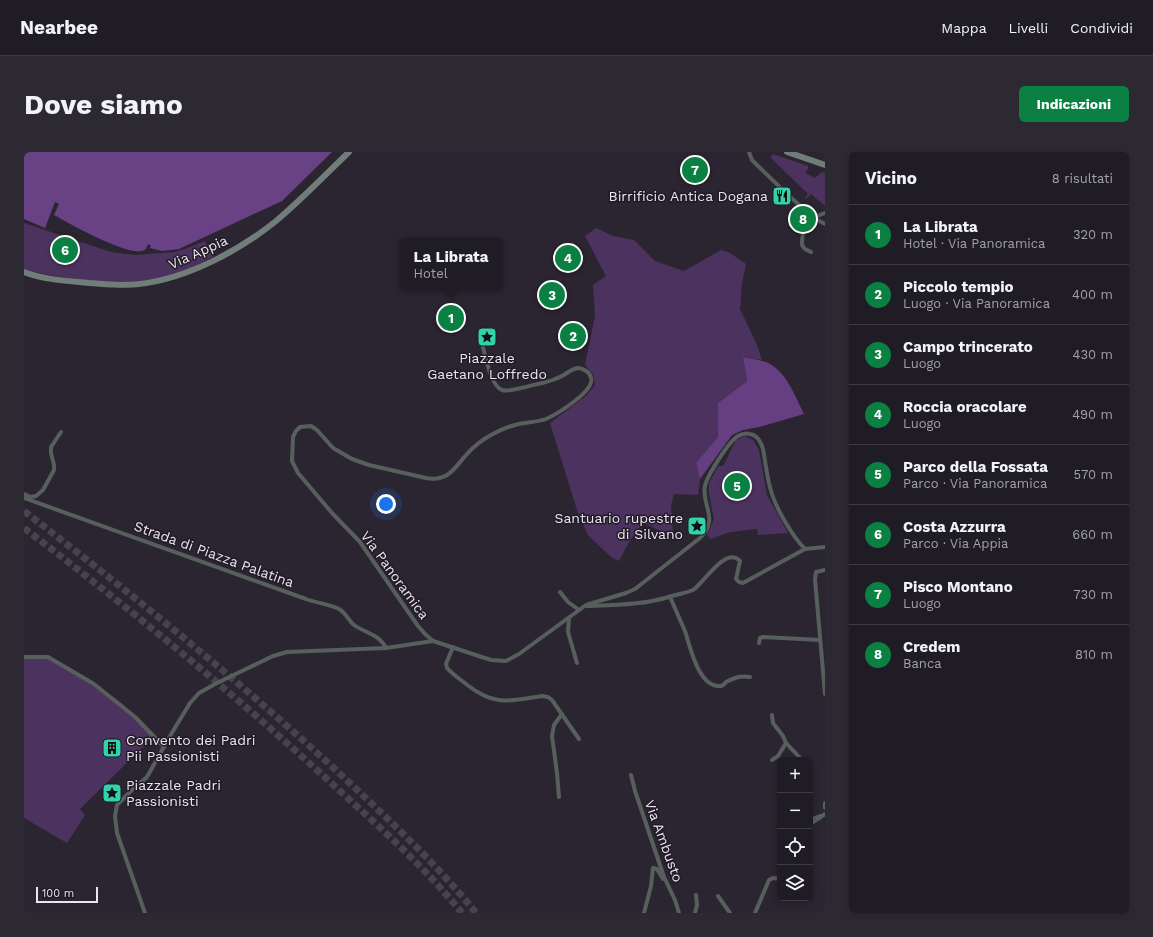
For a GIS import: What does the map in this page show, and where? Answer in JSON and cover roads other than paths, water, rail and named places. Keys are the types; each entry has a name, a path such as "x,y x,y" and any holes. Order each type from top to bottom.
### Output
{"main road":[{"name":"Via Appia","path":"24,272 41,277 76,282 129,285 155,282 181,275 231,251 266,229 286,212 348,152"},
{"path":"787,152 825,165"}],"street":[{"path":"748,152 753,162 814,218 825,224"},
{"path":"811,252 804,248 802,243 805,228 814,218 825,214"},
{"name":"Via Panoramica","path":"480,335 492,378 501,390 510,390 553,380 571,370 578,368 585,370 590,374 590,385 579,397 548,418 510,426 484,439 471,450 451,473 438,478 426,478 355,460 333,448 317,430 311,426 304,426 298,429 292,442 292,461 298,473 332,513 360,542 422,631 433,641 491,660 506,661 516,656 584,606 635,589 703,535 708,526 710,517 705,496 706,482 729,445 734,439 743,434 753,434 760,440 773,499 795,537 805,549"},
{"path":"24,494 35,497 45,488 54,469 51,447 61,432"},
{"name":"Strada di Piazza Palatina","path":"24,498 311,601 338,609 344,612 352,624 382,641 386,648"},
{"path":"584,606 643,604 688,592 695,588 710,571 730,558 735,557 740,560 736,579 738,582 742,583 805,549 825,547"},
{"path":"825,570 817,572 815,576 825,694"},
{"path":"560,592 568,602 579,610"},
{"path":"670,597 695,661 706,680 714,685 720,686 739,676 750,677"},
{"path":"569,618 568,630 577,663"},
{"path":"759,643 760,638 763,637 820,640"},
{"path":"145,913 118,837 115,812 117,805 147,778 190,702 199,693 210,686 273,656 294,651 386,648 433,641"},
{"path":"453,647 446,664 447,668 480,695 492,700 507,702 546,697 552,700 579,739"},
{"path":"24,657 48,657 90,682 136,716 164,747"},
{"path":"559,797 558,773 552,736 554,725 562,714"},
{"path":"772,715 773,723 784,736 786,743 799,757"},
{"path":"772,760 778,756 786,743"},
{"name":"Via Ambusto","path":"631,775 666,883 675,900 679,913"},
{"path":"825,803 825,808"},
{"path":"813,819 824,814"},
{"path":"813,822 824,814"},
{"path":"644,913 651,886 653,868 657,869 666,883"},
{"path":"755,913 769,880 773,878 777,879"},
{"path":"695,913 697,905 696,894"},
{"path":"718,896 730,913"}],"tunnel":[{"path":"24,511 184,638 262,704 410,840 476,913"},
{"path":"24,528 141,620 255,715 398,845 431,878 462,913"}],"place":[{"name":"Pisco Montano","path":"695,170"},
{"name":"Birrificio Antica Dogana","path":"782,196"},
{"name":"Credem","path":"803,219"},
{"name":"Costa Azzurra","path":"65,250"},
{"name":"Roccia oracolare","path":"568,258"},
{"name":"Campo trincerato","path":"552,295"},
{"name":"La Librata","path":"451,318"},
{"name":"Piccolo tempio","path":"573,336"},
{"name":"Piazzale Gaetano Loffredo","path":"487,337"},
{"name":"Parco della Fossata","path":"737,486"},
{"name":"Santuario rupestre di Silvano","path":"697,526"},
{"name":"Convento dei Padri Pii Passionisti","path":"112,748"},
{"name":"Piazzale Padri Passionisti","path":"112,793"}]}
